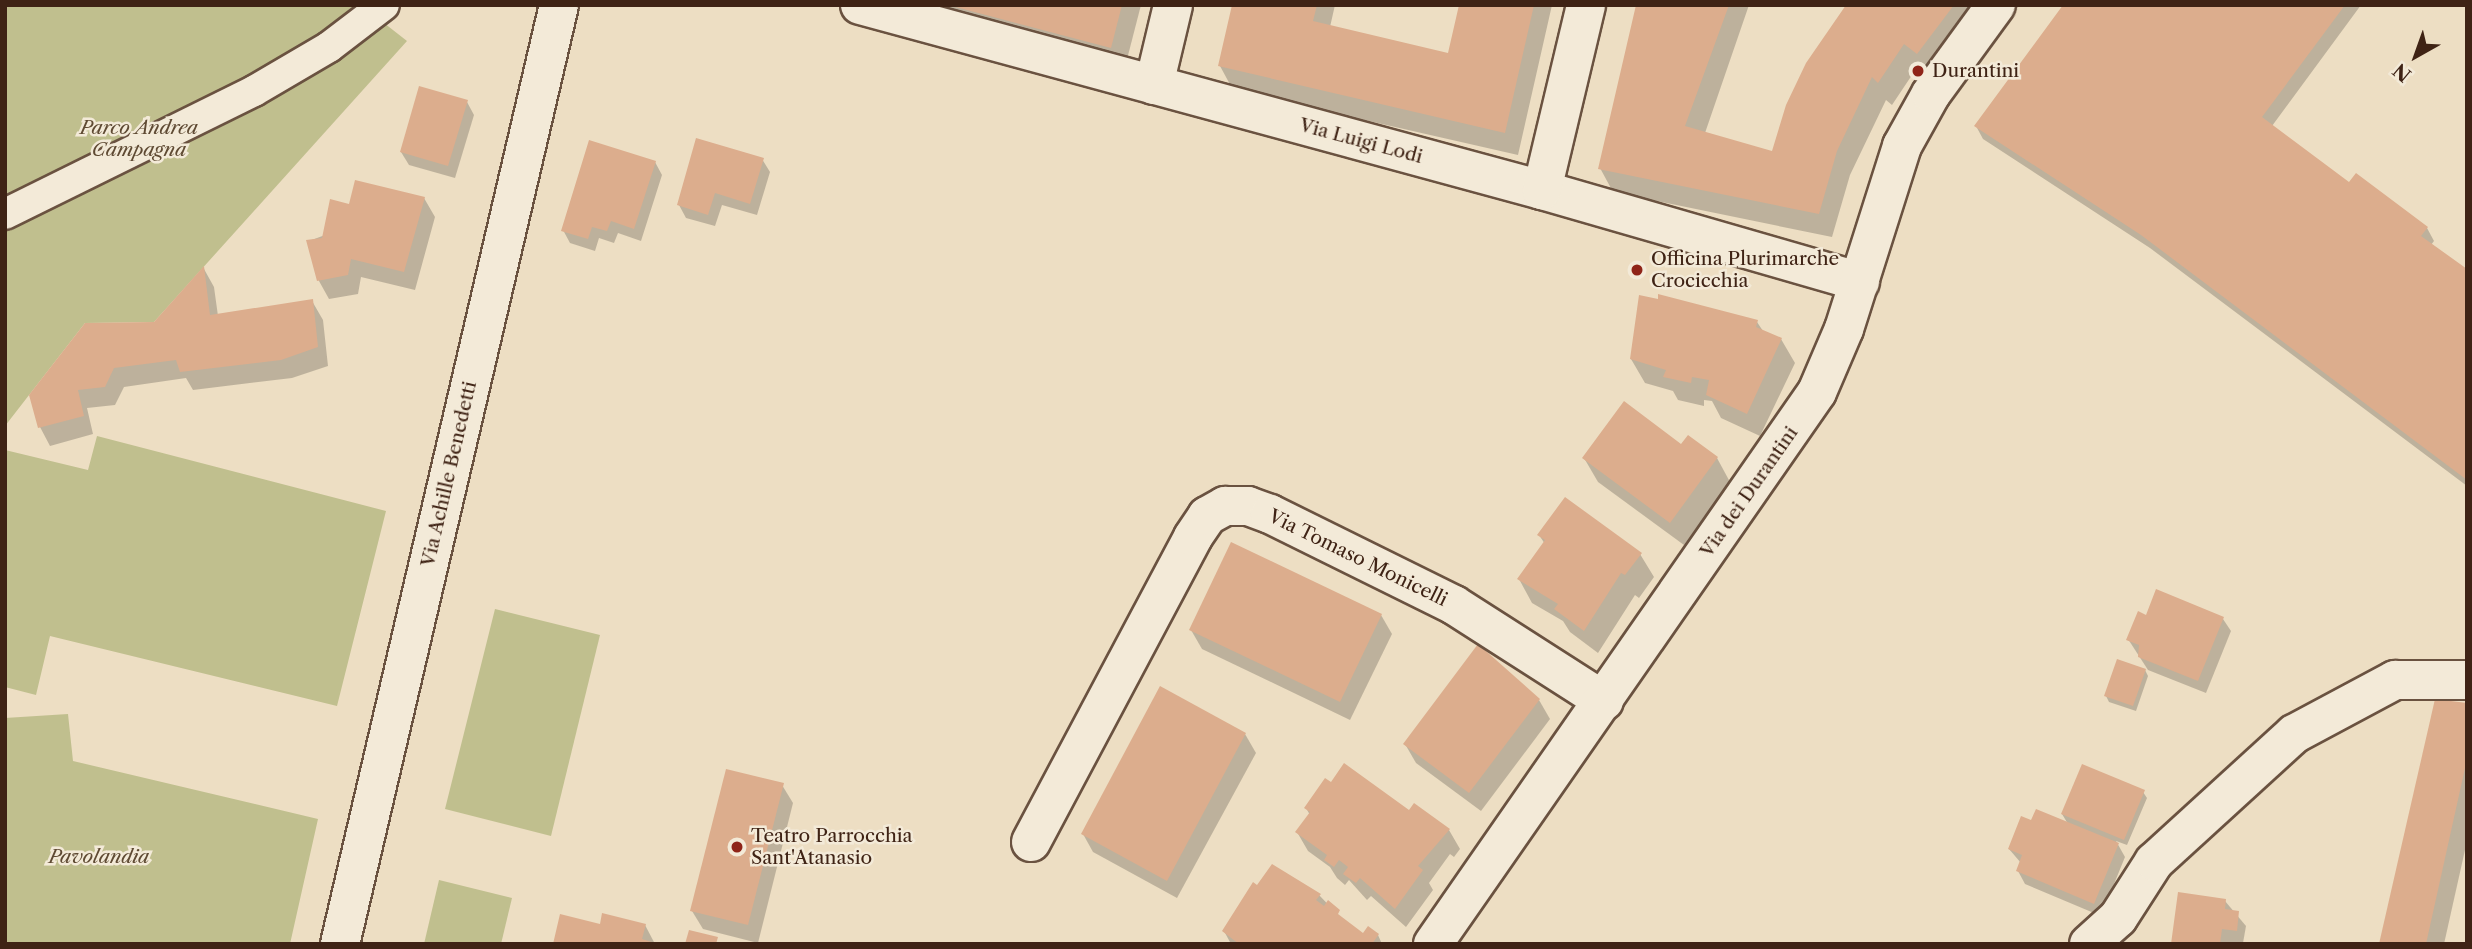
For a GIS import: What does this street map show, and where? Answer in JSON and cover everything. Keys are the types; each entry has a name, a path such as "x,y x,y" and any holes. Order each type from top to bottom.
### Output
{"street":[{"path":"5,214 254,92 329,47 384,5"},
{"name":"Via Achille Benedetti","path":"340,944 559,5"},
{"name":"Via Luigi Lodi","path":"860,5 1542,190 1860,282"},
{"path":"1154,85 1173,5"},
{"path":"1542,190 1586,5"},
{"name":"Via dei Durantini","path":"1433,944 1817,392 1860,282 1902,146 1931,94 1996,5"},
{"name":"Via Tomaso Monicelli","path":"1031,842 1194,537 1207,516 1225,506 1258,509 1454,605 1604,701"},
{"path":"2089,944 2118,918 2154,862 2294,734 2395,680 2467,680"}],"green space":[{"name":"Parco Andrea Campagna","path":"5,5 361,5 407,41 154,322 85,323 5,426"},
{"path":"97,436 386,511 337,706 50,636 36,695 5,687 5,450 88,470"},
{"path":"495,609 600,635 551,836 445,809"},
{"name":"Pavolandia","path":"68,714 73,761 318,819 290,944 5,944 5,718"},
{"path":"439,880 512,898 501,944 424,944"}],"building":[{"path":"948,5 1122,5 1111,48"},
{"path":"1232,5 1317,5 1313,21 1448,53 1459,5 1534,5 1505,133 1218,66"},
{"path":"1636,5 1729,5 1685,126 1772,151 1786,105 1806,63 1846,5 1954,5 1917,54 1904,44 1878,83 1872,77 1837,151 1819,214 1598,169"},
{"path":"2063,5 2345,5 2262,117 2349,182 2356,173 2428,227 2421,236 2467,269 2467,480 2141,235 1974,126"},
{"path":"419,86 468,100 448,166 400,152"},
{"path":"696,138 764,158 750,204 715,193 708,215 677,205"},
{"path":"589,140 656,161 634,229 611,221 607,231 592,227 588,239 561,231"},
{"path":"355,180 425,197 404,272 351,259 348,275 317,281 306,240 322,238 330,199 349,204"},
{"path":"204,266 210,315 313,299 318,347 281,360 180,372 176,360 114,368 105,387 78,390 84,416 38,428 29,395 85,323 154,322"},
{"path":"1658,294 1758,320 1756,327 1782,338 1747,414 1706,395 1709,380 1692,377 1691,383 1663,377 1666,370 1630,359 1639,295 1658,299"},
{"path":"1624,401 1681,444 1688,435 1718,457 1670,523 1582,458"},
{"path":"1565,497 1642,553 1625,575 1621,573 1584,631 1554,609 1558,604 1517,579 1545,540 1537,535"},
{"path":"1231,542 1382,614 1340,702 1189,630"},
{"path":"2156,589 2224,617 2198,681 2138,657 2139,645 2126,640 2138,611 2146,615"},
{"path":"1478,644 1540,699 1469,793 1403,744"},
{"path":"2117,659 2146,669 2133,706 2104,696"},
{"path":"1160,686 1246,733 1167,881 1081,834"},
{"path":"2435,699 2467,703 2467,759 2426,944 2379,944"},
{"path":"1344,763 1409,810 1414,803 1450,829 1418,866 1423,870 1395,909 1360,878 1356,883 1343,874 1348,867 1339,860 1334,867 1324,860 1327,855 1295,832 1310,812 1304,808 1325,778 1331,782"},
{"path":"2082,764 2145,790 2124,840 2061,814"},
{"name":"Teatro Parrocchia Sant'Atanasio","path":"726,769 784,783 748,925 690,911"},
{"path":"2036,809 2119,843 2094,904 2016,871 2022,855 2008,849 2021,816 2031,820"},
{"path":"1272,864 1321,894 1316,900 1324,906 1328,900 1340,910 1338,914 1363,933 1368,926 1379,934 1372,944 1239,944 1222,931 1253,882 1257,885"},
{"path":"2178,892 2226,899 2225,909 2239,911 2237,931 2222,929 2220,944 2171,944"},
{"path":"602,913 646,924 642,939 658,944 553,944 560,914 600,924"},
{"path":"689,930 718,937 716,944 685,944"}],"place":[{"name":"Durantini","path":"1918,71"},
{"name":"Officina Plurimarche Crocicchia","path":"1637,270"},
{"name":"Teatro Parrocchia Sant'Atanasio","path":"737,847"}]}
